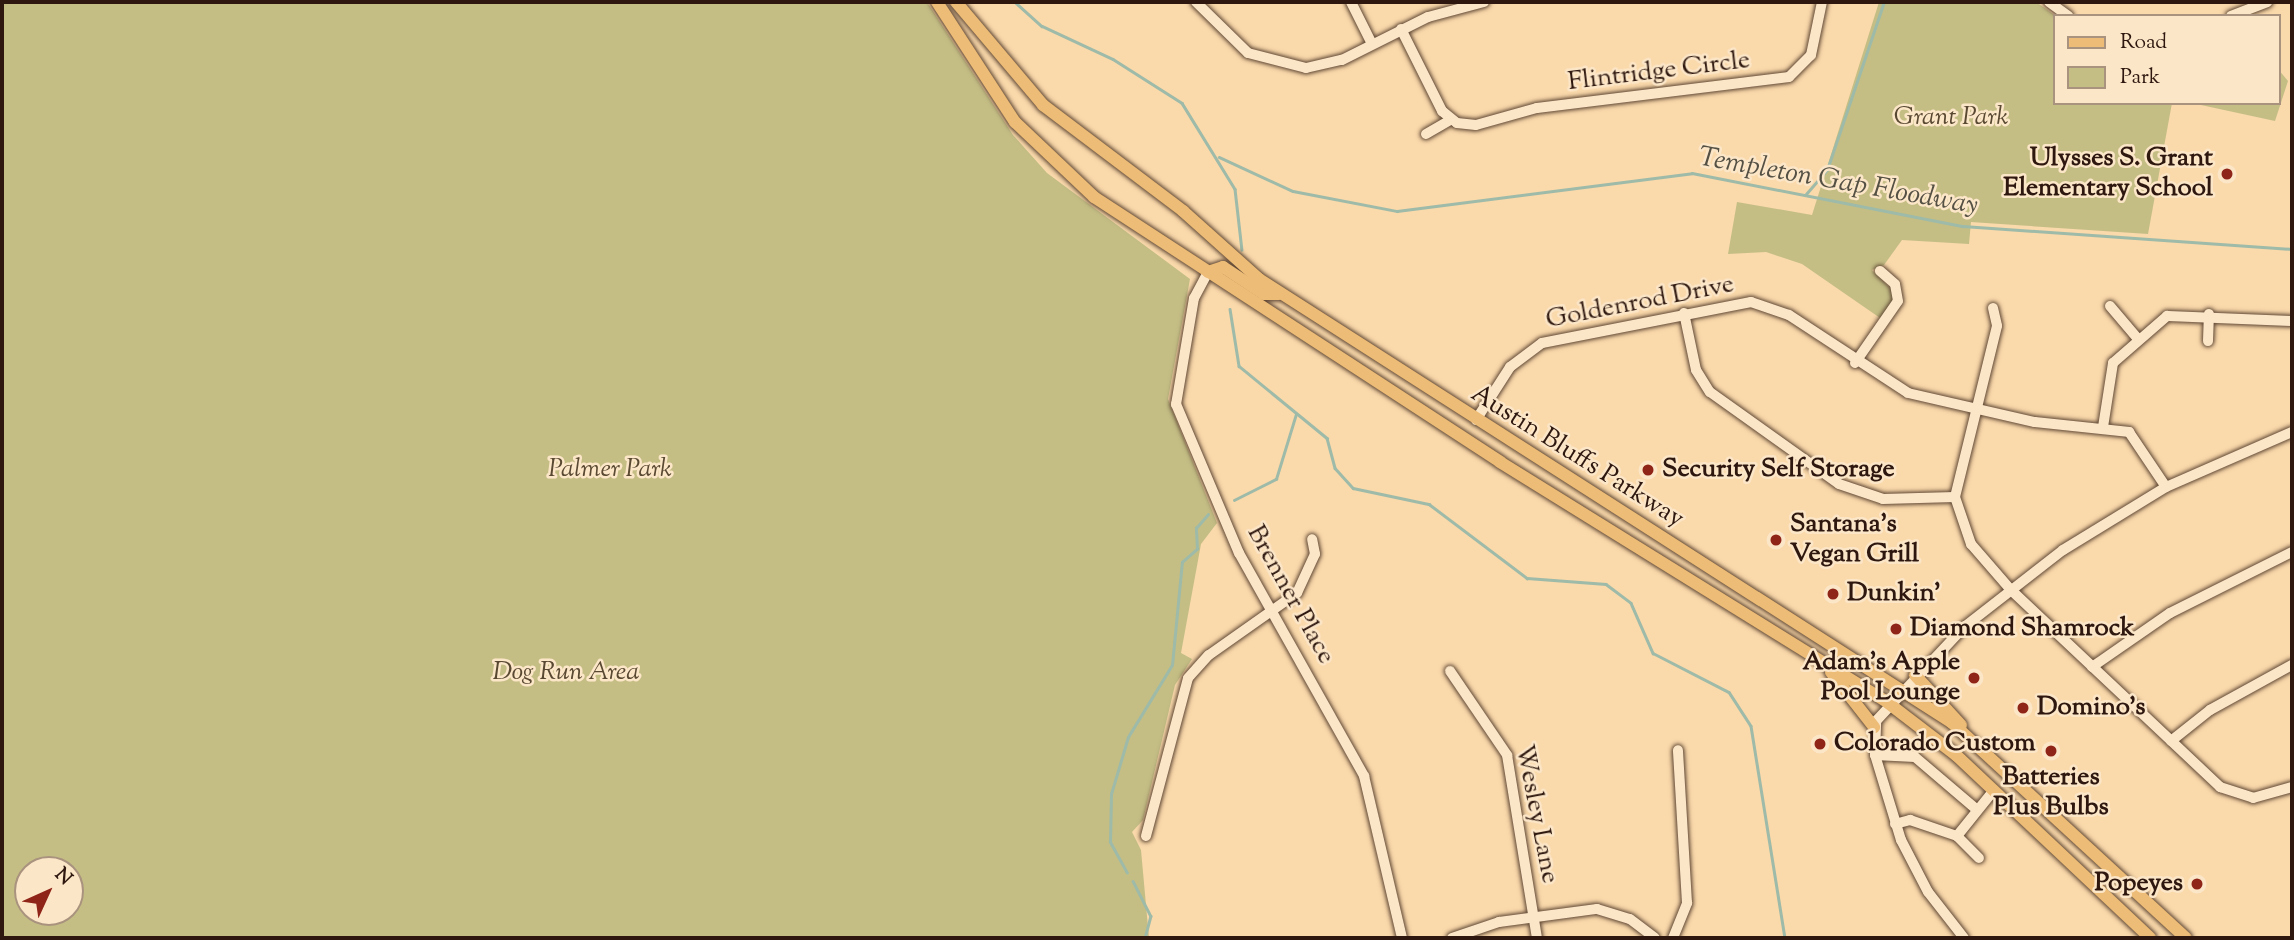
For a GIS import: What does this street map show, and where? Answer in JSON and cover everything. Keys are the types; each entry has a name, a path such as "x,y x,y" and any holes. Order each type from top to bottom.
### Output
{"main road":[{"name":"Austin Bluffs Parkway","path":"937,2 1004,107 1054,165 1208,272 1888,703 1994,790 2150,938"},
{"name":"Austin Bluffs Parkway","path":"956,2 1043,105 1279,294 1964,732 2186,938"},
{"path":"1208,272 1223,267 1264,294 1279,294"},
{"path":"1818,659 1874,727"},
{"path":"1915,675 1964,732"}],"street":[{"path":"1196,2 1233,42 1284,67 1326,65 1401,29 1484,2"},
{"path":"1351,2 1372,44"},
{"name":"Flintridge Circle","path":"1450,120 1476,125 1537,108 1788,77 1811,55 1822,2"},
{"path":"2235,14 2254,4 2267,2"},
{"path":"1401,29 1450,120 1426,134"},
{"path":"1855,363 1898,301 1895,284 1880,271"},
{"name":"Brenner Place","path":"1208,272 1194,298 1176,404 1239,553 1364,776 1402,938"},
{"name":"Goldenrod Drive","path":"1476,420 1510,367 1535,346 1684,313 1763,304 1855,363 1908,393 1976,409 2103,427 2137,437 2166,487"},
{"path":"2110,306 2138,339"},
{"path":"1993,308 1997,326 1955,497 1968,538 2010,589 2171,741 2232,793 2265,798 2292,787"},
{"path":"1684,313 1696,370 1710,392 1839,484 1875,498 1955,497"},
{"path":"2208,341 2209,314"},
{"path":"2103,427 2109,370 2138,339 2167,316 2209,314 2292,321"},
{"path":"1964,938 1919,877 1895,824 1875,755 1874,727 1888,703 2010,589 2166,487 2292,432"},
{"path":"1146,836 1188,678 1209,655 1273,612 1301,586 1315,554 1311,539"},
{"path":"2092,667 2170,613 2292,552"},
{"path":"2171,741 2210,710 2292,665"},
{"name":"Wesley Lane","path":"1450,671 1507,755 1537,938"},
{"path":"1673,938 1687,903 1678,750"},
{"path":"1875,755 1915,757 1976,809"},
{"path":"1956,836 1994,790"},
{"path":"1895,824 1910,820 1956,836 1979,858"},
{"path":"1452,938 1533,917 1608,911 1656,938"}],"green space":[{"name":"Palmer Park","path":"2,2 927,2 1013,135 1047,173 1190,279 1168,399 1217,523 1201,544 1181,653 1192,659 1175,685 1143,820 1132,832 1141,850 1149,938 2,938"},
{"name":"Grant Park","path":"1879,2 2036,2 2053,14 2052,105 2172,105 2148,234 1971,222 1969,244 1902,240 1884,265 1872,270 1896,294 1883,320 1802,264 1766,252 1728,254 1737,202 1812,215"},
{"path":"2280,71 2288,81 2275,121 2201,105 2280,105"}],"waterway":[{"name":"Templeton Gap Floodway","path":"1015,2 1042,26 1113,59 1182,103 1235,189 1242,250"},
{"path":"1806,194 1827,170 1884,2"},
{"name":"Templeton Gap Floodway","path":"1219,157 1293,191 1397,211 1692,173 1963,226 2292,249"},
{"name":"Templeton Gap Floodway","path":"1230,309 1239,366 1327,438 1335,468 1353,488 1429,504 1527,578 1606,584 1631,603 1653,653 1729,692 1751,726 1785,938"},
{"name":"Templeton Gap Floodway","path":"1234,500 1276,479 1296,414"},
{"name":"Templeton Gap Floodway","path":"1127,873 1110,842 1111,794 1128,737 1172,665 1182,562 1197,549 1196,528 1208,514"},
{"path":"1133,881 1151,916 1145,938"}],"place":[{"name":"Ulysses S. Grant Elementary School","path":"2227,174"},
{"name":"Security Self Storage","path":"1648,470"},
{"name":"Santana's Vegan Grill","path":"1776,540"},
{"name":"Dunkin'","path":"1833,594"},
{"name":"Diamond Shamrock","path":"1896,629"},
{"name":"Adam's Apple Pool Lounge","path":"1974,678"},
{"name":"Domino's","path":"2023,708"},
{"name":"Colorado Custom","path":"1820,744"},
{"name":"Batteries Plus Bulbs","path":"2051,751"},
{"name":"Popeyes","path":"2197,884"}],"park label":[{"name":"Dog Run Area","path":"566,673"}]}
